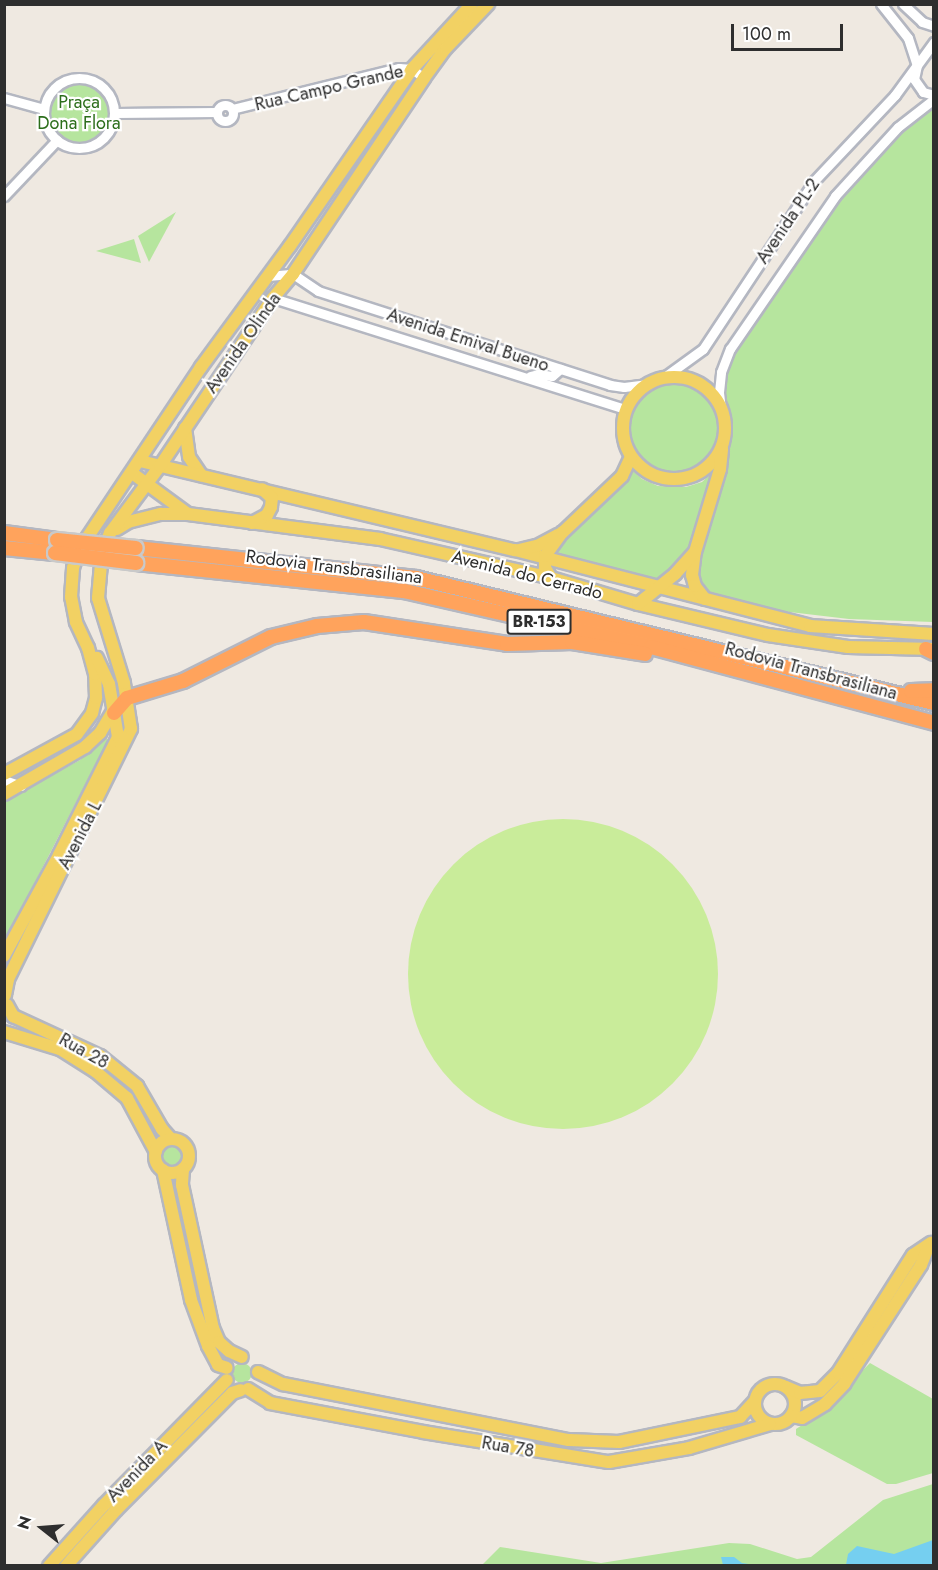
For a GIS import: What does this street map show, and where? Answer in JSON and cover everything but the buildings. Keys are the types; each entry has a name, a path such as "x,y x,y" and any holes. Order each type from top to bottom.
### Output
{"highway":[{"name":"Rodovia Transbrasiliana","path":"4,534 136,563 404,591 683,656 933,723"},
{"name":"Rodovia Transbrasiliana","path":"4,548 136,548 416,578 933,703"},
{"path":"114,713 127,698 183,681 271,637 317,626 364,622 507,645 572,642 648,654 683,656"},
{"path":"882,690 933,690"}],"main road":[{"name":"Avenida Olinda","path":"96,698 95,674 88,648 76,622 71,597 73,568 79,550 201,367 268,276 412,69 471,4"},
{"name":"Avenida Olinda","path":"114,713 120,671 97,592 102,552 111,533 160,466 273,297 293,274 424,78 446,48 488,4"},
{"path":"705,599 695,586 692,575 695,552 720,469 725,427 721,409 712,393 698,382 681,377 663,378 648,384 635,395 626,409 623,425 624,442 631,457 652,475 680,479 706,468 722,446"},
{"path":"185,428 189,457 201,475"},
{"path":"551,578 545,568 545,558 562,533 622,476 631,457"},
{"name":"Avenida do Cerrado","path":"140,461 515,550 810,626 933,634"},
{"name":"Avenida do Cerrado","path":"132,473 188,514 380,539 551,578 638,604 768,635 848,647 931,651"},
{"path":"252,523 267,515 271,507 272,498 262,489"},
{"path":"111,533 128,522 161,514 188,514"},
{"path":"515,550 537,546 562,533"},
{"path":"638,604 695,552"},
{"path":"88,648 98,659 109,684 118,736"},
{"name":"Avenida L","path":"5,1001 8,979 127,741 131,729 127,698 120,671"},
{"path":"4,774 77,734 87,723 96,698 114,713"},
{"path":"4,794 85,747 100,733 114,713"},
{"path":"100,733 112,732 118,736"},
{"name":"Avenida L","path":"4,956 59,855 118,736"},
{"name":"Rua 28","path":"5,1001 13,1016 100,1056 137,1086 162,1129 171,1139"},
{"name":"Rua 28","path":"4,1032 60,1049 95,1071 127,1098 156,1152"},
{"path":"171,1139 182,1142 188,1150 189,1160 183,1169 182,1185 213,1328 219,1342 229,1351 251,1360 258,1372 255,1382 245,1389 232,1387 227,1374 218,1365 208,1346 191,1300 163,1170 156,1162 156,1152 161,1143 171,1139"},
{"path":"163,1170 173,1173 183,1169"},
{"path":"786,1387 794,1397 791,1416 780,1424 770,1424 760,1419 754,1402 758,1392 767,1385 780,1384 800,1393 820,1391 838,1373 913,1255 931,1242"},
{"path":"791,1416 802,1418 825,1404 844,1384 921,1265 931,1242"},
{"path":"227,1374 232,1360 242,1357"},
{"name":"Rua 78","path":"258,1372 283,1384 569,1440 619,1442 740,1417 754,1402"},
{"name":"Avenida A","path":"49,1566 227,1374"},
{"name":"Avenida A","path":"66,1566 116,1510 232,1393 245,1389"},
{"name":"Rua 78","path":"245,1389 270,1403 435,1435 609,1462 689,1448 770,1424"}],"street":[{"path":"881,4 908,38 917,65 914,79 917,86 933,97"},
{"path":"903,4 922,22 933,26"},
{"name":"Avenida PL-2","path":"663,378 703,349 814,181 895,95 933,42"},
{"name":"Rua Campo Grande","path":"115,113 217,112 220,120 228,121 233,115 232,109 399,68 412,69 424,78"},
{"path":"70,78 86,78 104,88 111,96 115,113 108,134 93,146 74,148 57,140 45,120 44,109 54,88 70,78"},
{"name":"Avenida PL-2","path":"721,409 720,372 730,349 835,196 898,127 933,97"},
{"path":"4,98 44,109"},
{"path":"4,196 57,140"},
{"path":"268,276 293,274"},
{"name":"Avenida Emival Bueno","path":"293,274 307,286 363,307 610,386 648,384"},
{"name":"Avenida Emival Bueno","path":"273,297 626,409"},
{"path":"344,319 349,308 363,307"},
{"path":"528,377 538,374 552,376 560,369"},
{"path":"4,780 21,786"}],"green space":[{"name":"Praça Dona Flora","path":"79,82 91,84 101,91 108,101 110,113 108,125 101,135 91,142 79,144 67,142 57,135 50,125 48,113 50,101 57,91 67,84"},
{"path":"933,106 933,622 849,619 781,611 707,592 697,584 698,555 728,446 723,375 729,356 841,194 913,119"},
{"path":"176,212 149,262 138,236"},
{"path":"134,239 141,263 96,251"},
{"path":"672,381 690,385 705,395 715,410 719,428 715,446 705,461 690,471 672,475 654,471 639,461 629,446 625,428 629,410 639,395 654,385"},
{"path":"632,470 642,479 658,486 686,487 702,482 711,474 686,556 658,583 557,558 555,546 624,481"},
{"path":"104,737 108,740 5,941 5,800 80,760"},
{"path":"548,819 578,819 608,825 636,837 662,854 683,875 700,901 712,929 718,959 718,989 707,1033 692,1060 673,1084 649,1103 622,1118 578,1129 548,1129 518,1123 490,1111 464,1094 443,1073 426,1047 414,1019 408,989 408,959 414,929 426,901 443,875 464,854 490,837 518,825"},
{"path":"172,1146 179,1149 182,1156 179,1163 172,1166 165,1163 162,1156 165,1149"},
{"path":"242,1363 249,1366 252,1373 249,1380 242,1383 235,1380 232,1373 235,1366"},
{"path":"870,1363 933,1399 933,1473 896,1484 887,1484 796,1435 796,1429 819,1414"},
{"path":"933,1484 933,1565 481,1566 500,1547 601,1563 729,1543 750,1544 797,1559 811,1557 883,1500"}],"water":[{"path":"933,1540 933,1565 846,1565 848,1554 857,1546 894,1554"},
{"path":"721,1557 734,1557 742,1563 755,1565 723,1565"}]}
